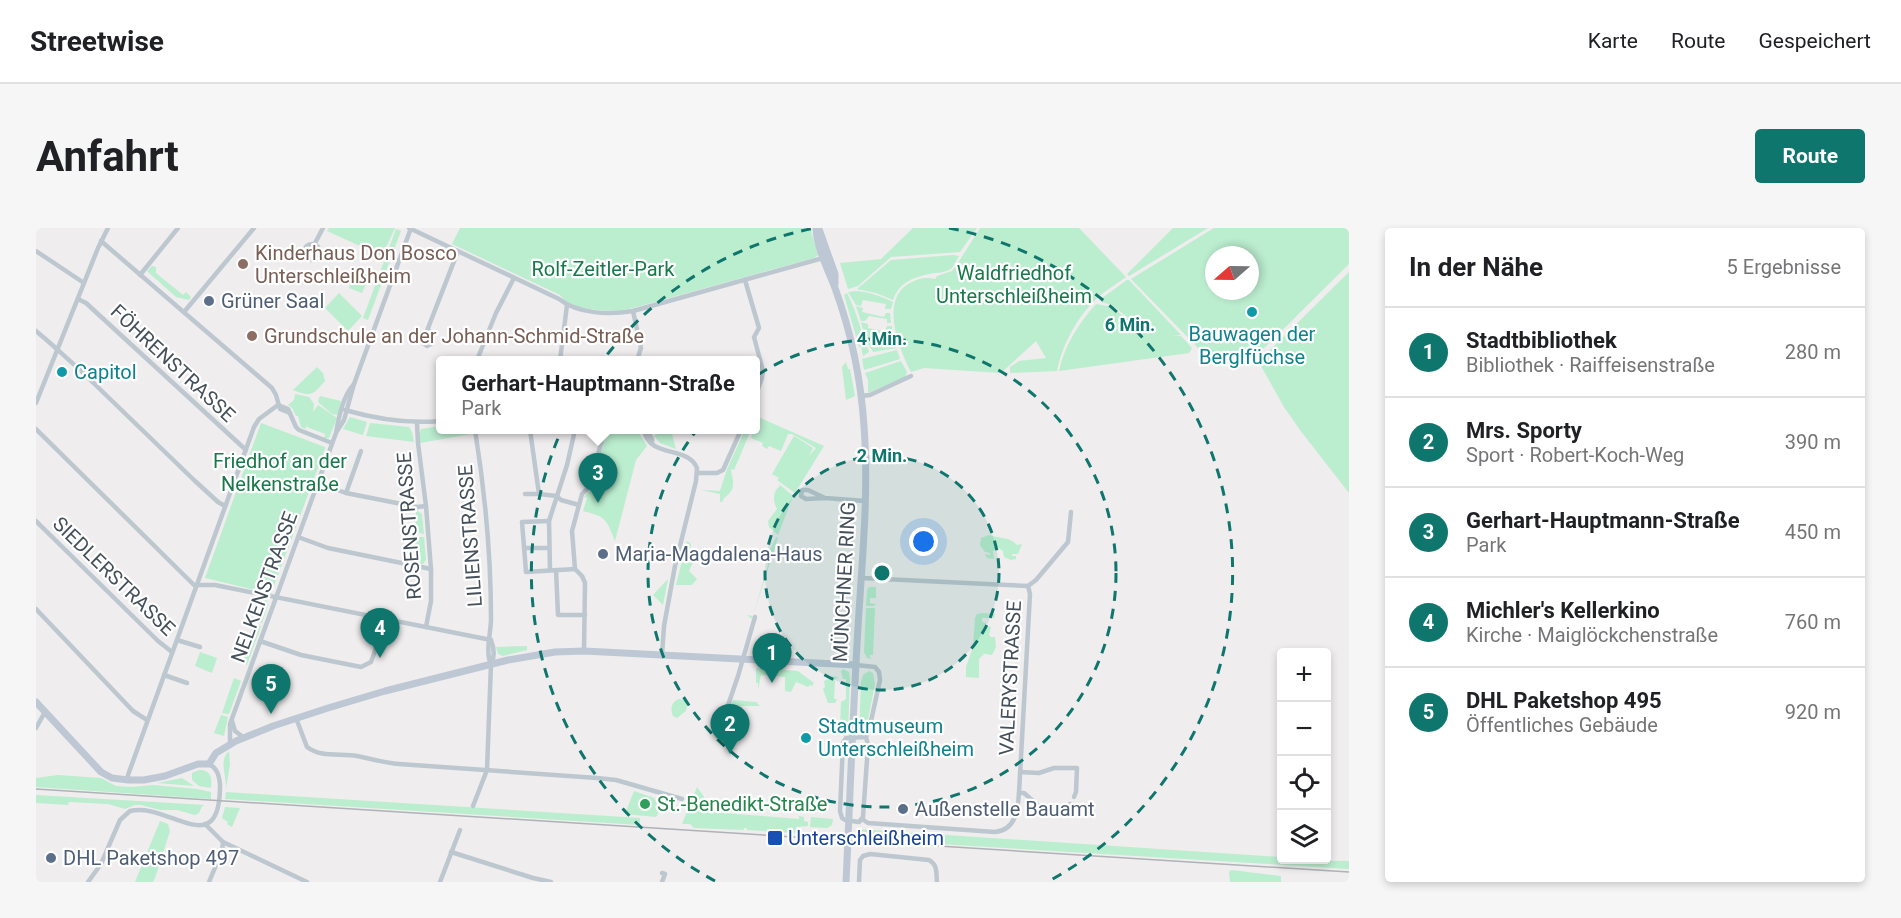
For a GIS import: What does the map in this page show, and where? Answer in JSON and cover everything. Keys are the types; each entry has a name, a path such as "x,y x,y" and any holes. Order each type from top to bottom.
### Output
{"street":[{"path":"36,403 108,228"},
{"path":"140,275 178,228"},
{"path":"184,312 254,228"},
{"path":"314,245 323,228"},
{"path":"410,228 559,299 567,306 609,313 633,311 826,257"},
{"name":"NELKENSTRASSE","path":"230,744 229,730 232,718 274,598 345,410 348,390 354,384 410,228"},
{"name":"MÜNCHNER RING","path":"817,228 829,276 835,287 851,343 861,396 865,450 862,578 846,882"},
{"path":"101,241 272,388 278,405"},
{"path":"36,251 84,283"},
{"path":"428,329 458,251"},
{"path":"479,356 496,313 514,278"},
{"path":"746,280 759,328 754,337 759,356"},
{"name":"FÖHRENSTRASSE","path":"78,299 86,303 246,450"},
{"path":"561,356 567,306"},
{"path":"633,311 641,348 638,356"},
{"path":"36,331 78,368 199,485 225,506"},
{"path":"760,359 763,370 760,383"},
{"path":"861,396 870,395 911,376"},
{"path":"128,780 147,720 256,423 278,405"},
{"path":"278,405 288,409 300,430 332,443"},
{"path":"345,410 417,423 436,421"},
{"name":"ROSENSTRASSE","path":"417,423 431,569 431,601 426,627"},
{"path":"36,429 194,585 215,585 491,640"},
{"name":"LILIENSTRASSE","path":"473,806 488,770 491,664 488,654 491,640 490,563 476,434"},
{"path":"531,434 539,494"},
{"path":"550,570 549,520 567,465 574,434"},
{"path":"584,651 585,583 575,569 572,531 582,494 592,484 604,434"},
{"path":"648,434 652,444 657,448 692,460 698,473 675,566 664,626 662,655"},
{"path":"698,473 717,473 723,470 739,434"},
{"path":"346,493 361,451"},
{"path":"318,483 346,493 417,507 426,506"},
{"path":"525,494 556,496 561,500 579,505"},
{"path":"825,498 865,501"},
{"path":"862,578 1028,586 1036,580 1068,542 1071,512"},
{"path":"549,520 522,522 525,572 575,569"},
{"name":"SIEDLERSTRASSE","path":"36,521 158,642 172,652"},
{"path":"298,537 328,548 431,569"},
{"path":"524,548 549,548"},
{"path":"556,570 558,615 585,615"},
{"name":"VALERYSTRASSE","path":"866,737 844,740 840,811 845,820 859,822 862,819 868,823 1000,832 1008,826 1015,819 1018,811 1030,594 1028,586"},
{"path":"36,609 133,711 147,720"},
{"path":"724,728 723,720 754,616"},
{"path":"260,641 301,655 361,667 371,662 386,620"},
{"path":"177,640 200,647"},
{"path":"209,764 216,753 230,744 296,718 381,692 540,654 584,651 743,657 856,665 875,667 879,676 866,737 868,746 862,819"},
{"path":"164,675 187,683"},
{"path":"36,702 101,772 112,778 128,780 155,778 198,764 209,764 217,770 220,785 218,810 213,818 200,825 144,810 130,811 120,820 100,864 88,882"},
{"path":"36,728 45,712"},
{"path":"232,718 235,731 244,737"},
{"path":"296,718 307,747 324,754 355,755 384,763 616,780 682,799"},
{"name":"VALERYSTRASSE","path":"1020,772 1039,773 1054,768 1077,768 1074,797"},
{"path":"1019,793 1024,793 1040,807 1050,808 1054,812 1065,812 1070,804"},
{"path":"205,824 223,842 307,882"},
{"path":"440,882 460,830"},
{"path":"209,882 222,851 223,842"},
{"path":"451,852 551,882"},
{"path":"859,882 860,860 866,854 926,858 933,862 936,868 937,882"},
{"path":"662,873 665,874 662,882"}],"green space":[{"path":"329,228 395,228 382,256 327,231"},
{"name":"Rolf-Zeitler-Park","path":"460,228 810,228 818,255 633,308 602,310 570,305 560,295 452,244"},
{"path":"913,228 977,228 960,252 891,257 858,286 848,289 840,263 881,259"},
{"name":"Waldfriedhof Unterschleißheim","path":"980,228 1079,228 1126,277 1088,307 1066,343 1057,371 1010,373 1010,367 1019,361 1046,358 1036,341 1001,373 924,368 911,372 901,350 894,324 896,299 902,289 912,282 923,278 935,279 937,276 952,271"},
{"path":"1173,228 1208,228 1129,276 1127,274"},
{"path":"1214,228 1349,228 1349,264 1258,354 1203,353 1131,279"},
{"path":"396,229 401,231 368,320 363,318"},
{"path":"959,256 952,268 909,281 900,288 893,300 857,289 891,260"},
{"path":"152,266 156,267 156,273 183,295 186,292 191,297 189,300 176,297 147,271"},
{"path":"356,269 370,274 362,293 349,288"},
{"path":"1349,272 1349,493 1284,407 1261,366 1262,358"},
{"path":"1127,280 1181,335 1147,331 1109,304 1101,302 1102,298"},
{"path":"848,292 866,292 893,302 891,309 885,309 886,304 863,300 861,306 856,305"},
{"path":"339,293 362,316 348,331 325,308"},
{"path":"847,293 869,352 863,356 844,295"},
{"path":"1096,304 1112,307 1134,325 1147,332 1181,336 1192,348 1189,353 1059,371 1064,353 1073,335"},
{"path":"856,306 863,308 862,312 884,317 886,313 890,313 891,323 887,323 887,319 869,316 865,321 861,321"},
{"path":"861,322 868,324 868,328 885,331 887,326 892,326 893,336 890,332 872,335 873,342 875,347 891,344 893,340 896,348 873,352 865,338"},
{"path":"897,350 900,359 864,370 862,359"},
{"path":"901,361 907,372 905,377 868,393 868,380 865,373"},
{"path":"846,362 850,369 855,396 846,400 842,367"},
{"path":"317,367 323,373 325,381 317,389 308,394 293,390"},
{"path":"295,394 309,397 314,404 313,412 318,405 337,418 329,438 324,438 325,434 307,427 308,424 305,429 301,427 298,416 288,405 294,400"},
{"path":"320,396 341,401 338,415 332,414 319,403"},
{"path":"350,417 367,422 363,435 343,429"},
{"path":"760,418 824,446 795,493 772,474 794,436 813,448 809,456 816,448 792,434 788,434 781,451 769,446 767,449 762,446 763,443 751,438 753,434 760,434"},
{"name":"Friedhof an der Nelkenstraße","path":"261,423 325,447 271,594 205,578"},
{"path":"370,423 409,427 414,442 366,436"},
{"path":"436,427 436,434 471,434 420,443 421,429"},
{"path":"607,434 640,434 647,446 636,460 615,541 609,527 601,517 583,511 587,498 584,497 592,487"},
{"path":"672,434 676,449 660,443 654,436"},
{"path":"743,434 749,434 734,470 731,469 733,488 720,502 720,494 701,490 720,491"},
{"path":"779,484 793,496 778,535 769,527 768,521 777,509 774,497"},
{"path":"416,510 422,514 424,534 415,532"},
{"path":"989,535 1008,539 1017,545 1022,544 1018,554 1012,554 1016,556 1016,559 1011,560 1004,557 1003,551 999,548 993,551 994,559 987,558 985,554 990,555 990,553 985,552 980,545 981,538"},
{"path":"419,537 424,537 426,560 423,564 414,562 414,545"},
{"path":"776,537 778,538 753,615 768,565 768,554"},
{"path":"687,541 691,544 690,557 694,560 689,571 697,579 692,585 676,585"},
{"path":"668,579 663,605 653,595"},
{"path":"869,587 876,587 876,598 870,598 870,603 876,604 874,606 866,606"},
{"path":"263,599 268,604 262,623 255,621"},
{"path":"866,608 875,608 873,655 870,655 873,659 867,658 864,652"},
{"path":"982,613 995,614 994,618 990,614 989,618 982,618 982,622 991,627 989,635 995,637 996,647 992,655 980,653 984,654 979,659 979,678 966,677 966,667 973,647 975,618 977,614"},
{"path":"254,623 261,626 247,665 240,663"},
{"path":"527,646 527,650 503,656 498,654 496,647"},
{"path":"200,652 217,658 212,673 195,666"},
{"path":"756,668 798,671 814,683 808,687 796,682 791,692 785,691 785,677 761,675 758,690"},
{"path":"843,669 849,672 850,679 848,732 845,733 840,729 841,702 846,699 846,679 843,679 841,671"},
{"path":"869,671 873,673 875,684 866,730 859,734 861,682 863,675"},
{"path":"834,676 839,678 835,679 834,699 837,699 835,703 828,703 823,689 824,681"},
{"path":"234,678 241,681 229,714 222,713"},
{"path":"679,699 684,700 687,704 686,711 677,718 673,716 671,708"},
{"path":"733,700 756,702 760,706 740,706 739,722 738,719 731,720"},
{"path":"221,715 228,717 224,736 214,733"},
{"path":"229,751 230,764 226,789 223,764"},
{"path":"199,770 206,771 210,775 211,788 199,786 192,780 192,773"},
{"path":"58,775 101,778 116,786 154,785 197,789 211,792 211,799 36,787 36,778"},
{"path":"182,778 194,786 157,783"},
{"path":"697,787 712,812 799,819 799,816 804,817 808,826 796,827 796,833 747,830 747,828 744,830 694,828 690,824 682,824"},
{"path":"634,791 654,798 660,810 656,817 625,814"},
{"path":"226,792 640,818 640,825 225,799"},
{"path":"36,795 205,805 195,815 141,805 125,809 108,804 36,803"},
{"path":"225,807 240,808 232,827 222,818"},
{"path":"811,817 833,819 832,825 827,828 810,827"},
{"path":"160,821 168,824 170,831 155,878 153,882 135,882"},
{"path":"857,829 1277,857 1277,864 1331,864 1331,861 1349,861 1349,869 856,839 859,831"},
{"path":"1231,870 1281,876 1281,882 1230,882 1229,872"}],"railway":[{"path":"36,789 1349,872"}],"place":[{"name":"Kinderhaus Don Bosco Unterschleißheim","path":"243,264"},
{"name":"Grüner Saal","path":"209,301"},
{"name":"Bauwagen der Berglfüchse","path":"1252,312"},
{"name":"Grundschule an der Johann-Schmid-Straße","path":"252,336"},
{"name":"Capitol","path":"62,372"},
{"name":"Gerhart-Hauptmann-Straße","path":"598,503"},
{"name":"Maria-Magdalena-Haus","path":"603,554"},
{"name":"Michler's Kellerkino","path":"380,658"},
{"name":"Stadtbibliothek","path":"772,683"},
{"name":"DHL Paketshop 495","path":"271,714"},
{"name":"Stadtmuseum Unterschleißheim","path":"806,738"},
{"name":"Mrs. Sporty","path":"730,754"},
{"name":"St.-Benedikt-Straße","path":"645,804"},
{"name":"Außenstelle Bauamt","path":"903,809"},
{"name":"Unterschleißheim","path":"775,838"},
{"name":"DHL Paketshop 497","path":"51,858"}]}
